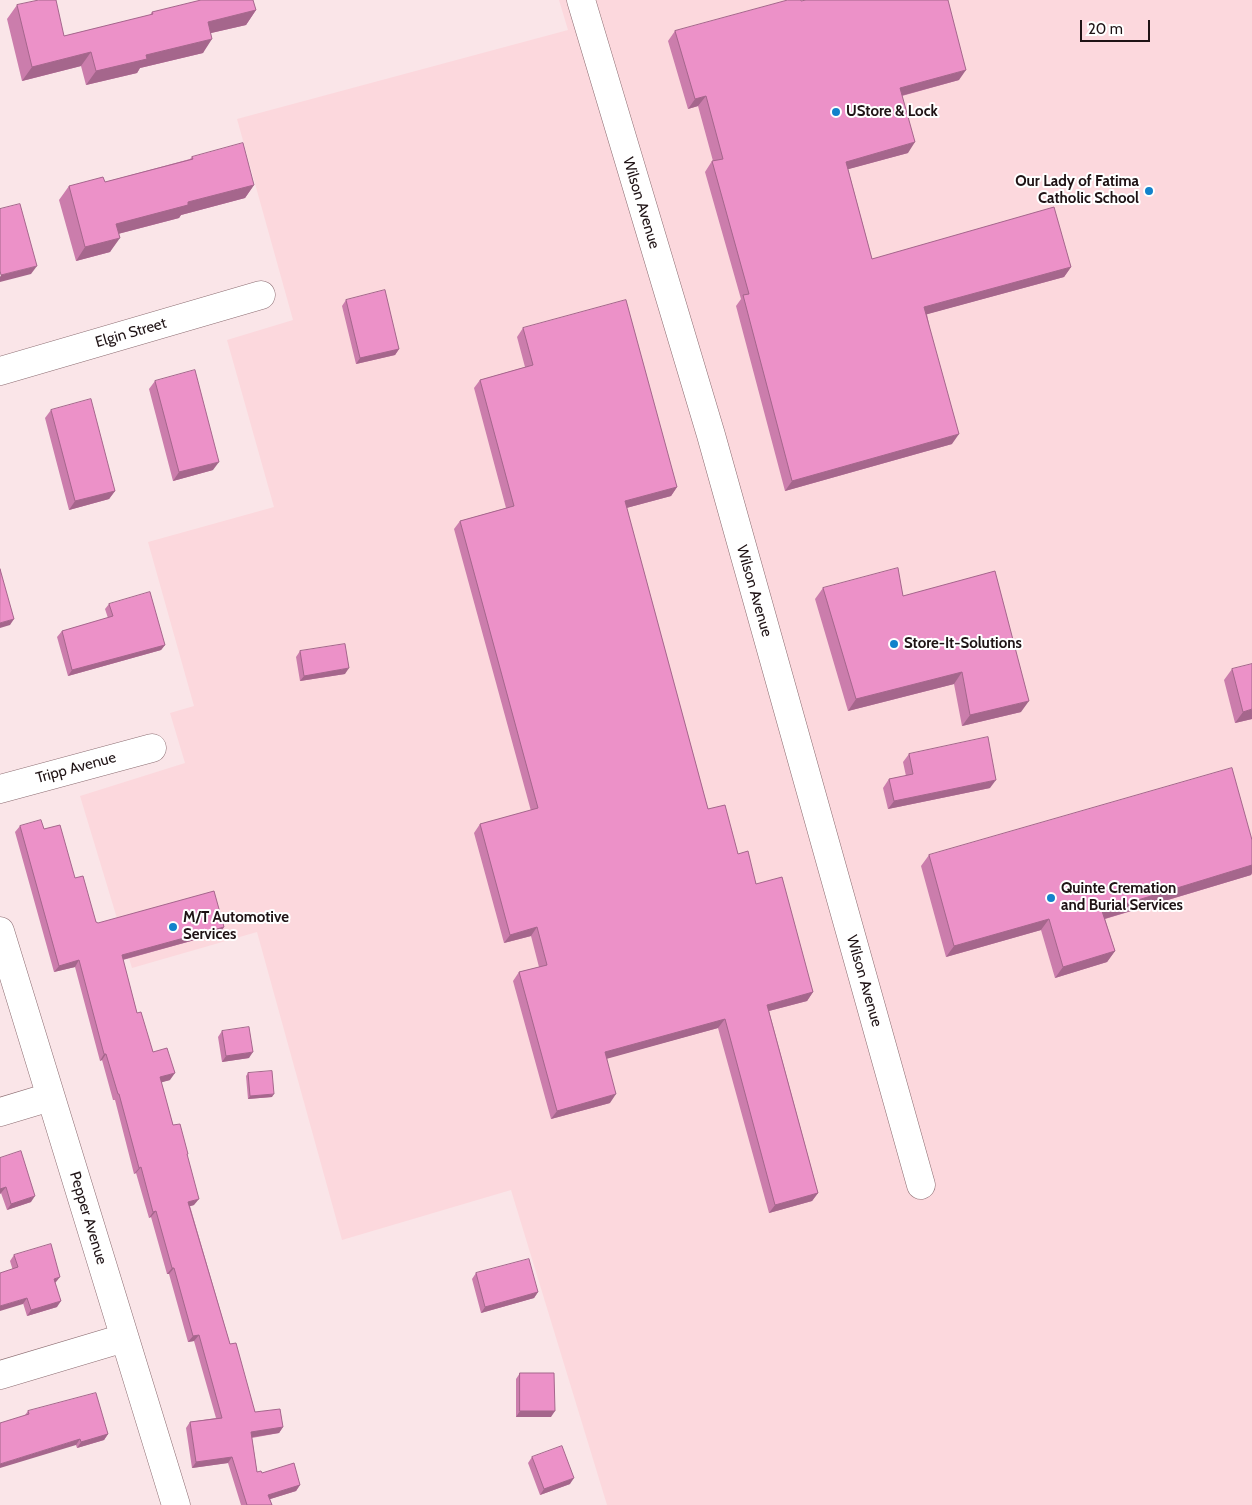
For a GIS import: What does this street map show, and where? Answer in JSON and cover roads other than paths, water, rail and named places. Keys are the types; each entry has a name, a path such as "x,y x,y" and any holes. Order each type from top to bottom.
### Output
{"street":[{"name":"Wilson Avenue","path":"581,0 711,435 921,1185"},
{"name":"Elgin Street","path":"0,371 261,296"},
{"name":"Tripp Avenue","path":"0,789 152,748"},
{"name":"Pepper Avenue","path":"0,932 176,1505"},
{"path":"0,1112 50,1096"},
{"path":"0,1375 124,1338"}],"place":[{"name":"UStore & Lock","path":"836,112"},
{"name":"Our Lady of Fatima Catholic School","path":"1149,191"},
{"name":"Store-It-Solutions","path":"894,644"},
{"name":"Quinte Cremation and Burial Services","path":"1051,898"},
{"name":"M/T Automotive Services","path":"173,927"}]}
